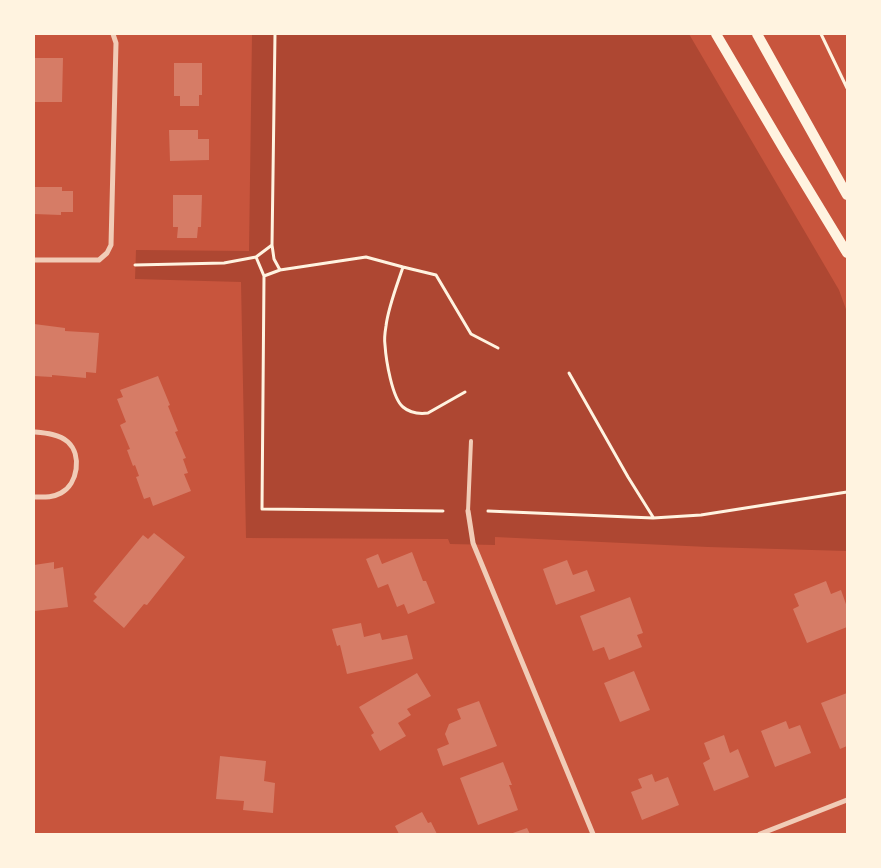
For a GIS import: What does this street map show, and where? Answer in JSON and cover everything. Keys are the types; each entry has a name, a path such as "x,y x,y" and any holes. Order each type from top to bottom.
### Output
{"main road":[{"path":"716,34 847,253"},
{"path":"757,34 847,195"}],"street":[{"path":"34,260 99,260 107,253 111,245 116,44 113,34"},
{"path":"34,432 58,436 68,442 77,461 76,476 62,493 47,497 34,497"},
{"path":"468,511 473,543 593,834"},
{"path":"760,834 847,800"}],"lane":[{"path":"468,511 471,441"}],"path":[{"path":"274,34 272,245 274,259 280,270"},
{"path":"821,34 847,88"},
{"path":"136,265 224,264 256,258 272,245"},
{"path":"256,258 264,276 262,509 444,511"},
{"path":"264,276 280,270 366,258 436,275 471,334 498,348"},
{"path":"403,268 396,285 386,324 384,344 392,385 398,401 409,411 428,413 465,392"},
{"path":"569,373 653,518"},
{"path":"488,511 653,518 701,515 847,492"}],"shaded area":[{"path":"252,34 689,34 839,290 847,312 847,551 708,547 495,537 495,545 450,544 448,539 246,538 241,282 135,279 136,250 249,251"}],"building":[{"path":"34,58 63,58 62,102 34,102"},
{"path":"174,63 202,63 202,95 199,95 199,106 180,106 180,96 174,96"},
{"path":"169,130 198,130 198,139 209,139 209,160 170,161"},
{"path":"34,187 62,187 62,191 73,191 73,212 61,212 61,215 34,214"},
{"path":"173,195 202,195 201,227 198,227 197,238 177,238 178,227 173,227"},
{"path":"34,324 65,328 65,331 99,333 96,373 86,372 86,378 52,375 52,377 34,376"},
{"path":"158,376 178,431 175,432 186,458 183,459 188,473 184,474 191,491 153,506 150,497 144,499 136,477 139,476 127,450 130,449 120,425 126,422 117,399 123,397 120,390"},
{"path":"154,533 185,557 147,605 144,604 124,628 93,601 97,597 94,594 143,535 148,539"},
{"path":"412,552 423,581 426,581 435,603 408,614 404,604 397,607 388,584 378,588 366,559 378,554 382,564"},
{"path":"567,560 573,575 587,570 595,591 556,605 543,569"},
{"path":"54,562 54,569 63,567 68,607 35,611 34,565"},
{"path":"826,581 831,594 841,590 847,607 847,627 807,643 793,609 799,606 794,594"},
{"path":"630,597 643,633 637,635 642,647 609,660 604,647 593,651 580,616"},
{"path":"361,623 364,637 380,633 382,640 407,635 413,659 347,674 340,645 337,646 332,629"},
{"path":"634,671 650,710 620,722 604,683"},
{"path":"417,673 431,696 407,709 411,715 398,723 406,736 380,751 371,735 374,733 359,707"},
{"path":"847,693 847,746 840,749 821,703"},
{"path":"479,701 497,746 443,766 437,749 449,744 445,734 449,724 461,719 457,709"},
{"path":"786,721 789,729 800,725 811,753 775,767 761,731"},
{"path":"724,735 730,753 738,749 749,777 714,791 703,763 710,759 704,743"},
{"path":"220,756 266,761 264,781 275,783 273,813 243,810 244,801 216,799"},
{"path":"503,762 512,785 509,785 518,810 478,825 460,778"},
{"path":"652,774 655,782 668,777 679,805 642,820 631,792 642,788 638,779"},
{"path":"422,812 428,823 431,822 437,834 399,834 395,826"},
{"path":"527,828 530,834 510,834"}]}
